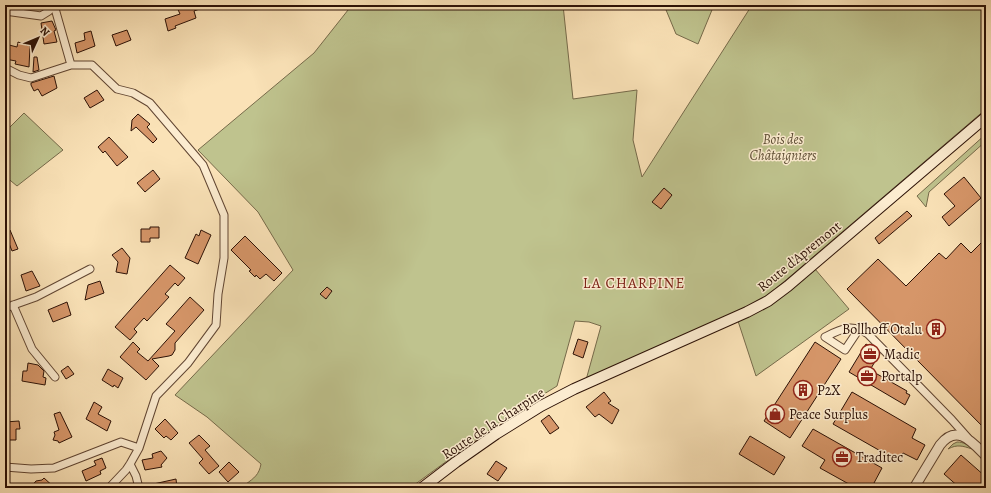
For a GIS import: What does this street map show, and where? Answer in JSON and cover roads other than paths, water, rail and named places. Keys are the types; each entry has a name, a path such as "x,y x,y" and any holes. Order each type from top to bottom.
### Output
{"main road":[{"name":"Route d'Apremont","path":"581,386 747,312 768,301 788,286 986,117"},
{"name":"Route de la Charpine","path":"422,488 456,462 510,425 541,406 581,386"}],"street":[{"path":"5,11 41,16 50,11 53,5"},
{"path":"53,5 71,65"},
{"path":"5,68 19,75 31,78 71,65 92,65 117,89 133,93 150,103 203,164 224,215 224,258 218,294 216,325 188,363 156,396 138,448 130,464 109,488"},
{"path":"5,308 36,297 90,269"},
{"path":"13,305 32,349 55,377"},
{"path":"859,329 868,334 986,456"},
{"path":"914,488 944,439 953,435 960,435 970,440"},
{"path":"5,468 54,468 121,442 138,448"},
{"path":"130,464 136,476 139,488"}],"place":[{"name":"Bollhoff Otalu","path":"936,329"},
{"name":"Madic","path":"870,354"},
{"name":"Portalp","path":"867,376"},
{"name":"P2X","path":"803,390"},
{"name":"Peace Surplus","path":"775,414"},
{"name":"Traditec","path":"842,457"}],"district":[{"name":"LA CHARPINE","path":"634,283"}],"park label":[{"name":"Bois des Châtaigniers","path":"783,148"}]}
